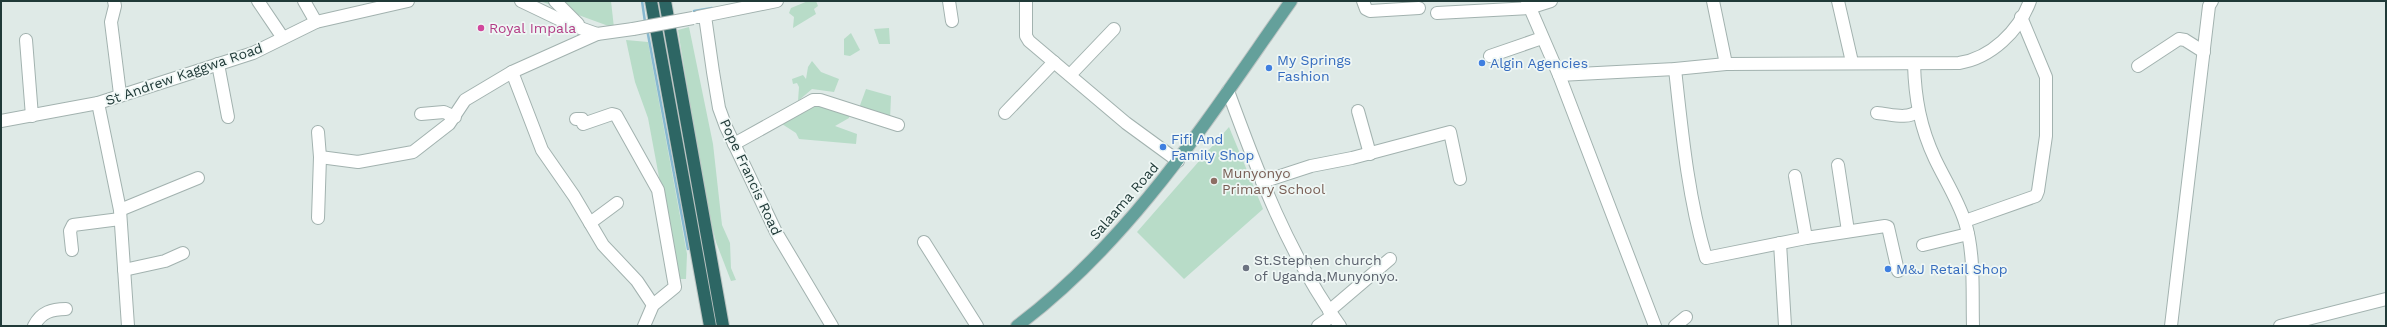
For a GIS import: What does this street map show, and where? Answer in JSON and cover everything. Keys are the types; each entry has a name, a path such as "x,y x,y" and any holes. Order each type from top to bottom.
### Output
{"highway":[{"path":"652,1 710,326"},
{"path":"665,1 723,326"}],"main road":[{"name":"Salaama Road","path":"1017,326 1045,305 1104,248 1178,161 1291,1"}],"street":[{"path":"114,1 115,6 111,22 120,94"},
{"path":"258,1 283,38"},
{"path":"304,1 316,22"},
{"name":"St Andrew Kaggwa Road","path":"1,121 98,103 120,94 253,53 316,22 408,1"},
{"path":"521,1 591,32"},
{"path":"555,1 591,32"},
{"path":"320,157 358,162 413,152 449,124 465,100 512,72 591,32 633,29 777,1"},
{"path":"949,1 952,21"},
{"path":"1026,1 1026,36 1054,62 1126,123 1178,161"},
{"path":"1362,1 1366,9 1370,11 1419,8"},
{"path":"1437,13 1551,1"},
{"path":"1713,1 1726,64"},
{"path":"1838,1 1852,62"},
{"path":"1559,75 1675,69 1726,64 1852,62 1914,64 1959,63 1979,58 2001,42 2021,17 2030,1"},
{"path":"2171,326 2209,6 2212,1"},
{"path":"1528,4 1559,75 1655,326"},
{"name":"Pope Francis Road","path":"705,16 719,108 734,144 776,232 832,326"},
{"path":"1965,221 2036,196 2038,191 2046,136 2046,77 2021,17"},
{"path":"1070,75 1114,30"},
{"path":"1490,56 1542,38"},
{"path":"2138,66 2179,39 2186,40 2204,52"},
{"path":"26,40 32,116"},
{"path":"1005,113 1054,62"},
{"path":"218,64 228,117"},
{"path":"1914,64 1918,111 1928,142 1965,221 1968,234 1973,326"},
{"path":"1675,69 1689,182 1697,229 1706,258 1806,238 1880,226 1888,227 1898,271"},
{"path":"512,72 542,150 603,245 636,281 654,305"},
{"path":"1228,91 1262,182 1304,271 1340,326"},
{"path":"734,144 813,100 820,100 898,125"},
{"path":"98,103 120,214 128,326"},
{"path":"1358,111 1370,154"},
{"path":"1877,113 1912,116 1918,111"},
{"path":"421,114 444,112 455,117"},
{"path":"576,119 582,119 583,124 612,114 616,115 658,190 675,287 654,305 644,326"},
{"path":"318,132 320,157 318,218"},
{"path":"1262,182 1311,166 1370,154 1450,132 1460,179"},
{"path":"1838,165 1848,231"},
{"path":"1795,176 1806,238"},
{"path":"72,250 70,231 73,225 120,214 198,178"},
{"path":"590,223 617,203"},
{"path":"1923,245 1968,234"},
{"path":"924,242 977,326"},
{"path":"1780,244 1785,326"},
{"path":"124,270 165,261 183,253"},
{"path":"1318,326 1390,259"},
{"path":"2280,326 2386,299"},
{"path":"34,326 40,317 46,312 66,309"},
{"path":"1675,326 1686,317"}],"green space":[{"path":"540,1 611,1 614,28"},
{"path":"808,1 816,1 818,6 814,9 816,14 793,28 794,17 789,13 791,8"},
{"path":"689,27 713,144 722,225 730,243 731,268 736,280 731,281 716,242 706,204 678,30"},
{"path":"889,28 890,44 879,44 874,29"},
{"path":"851,33 860,50 850,56 844,55 844,39"},
{"path":"626,40 648,42 687,254 686,279 678,279 648,118 635,82"},
{"path":"812,61 821,72 839,79 834,92 812,89 798,101 799,87 797,83 793,84 792,79 803,75 806,79 808,67"},
{"path":"866,89 891,96 890,120 859,108"},
{"path":"813,100 850,110 849,118 835,126 857,134 856,144 799,139 796,133 782,124"},
{"path":"1229,127 1263,209 1184,279 1137,232"}],"waterway":[{"path":"642,1 645,22"},
{"path":"694,11 712,8"},
{"path":"647,29 688,249"}],"place":[{"name":"Royal Impala","path":"481,28"},
{"name":"Algin Agencies","path":"1482,63"},
{"name":"My Springs Fashion","path":"1269,68"},
{"name":"Fifi And Family Shop","path":"1163,147"},
{"name":"Munyonyo Primary School","path":"1214,181"},
{"name":"St.Stephen church of Uganda,Munyonyo.","path":"1246,268"},
{"name":"M&J Retail Shop","path":"1888,269"}]}
